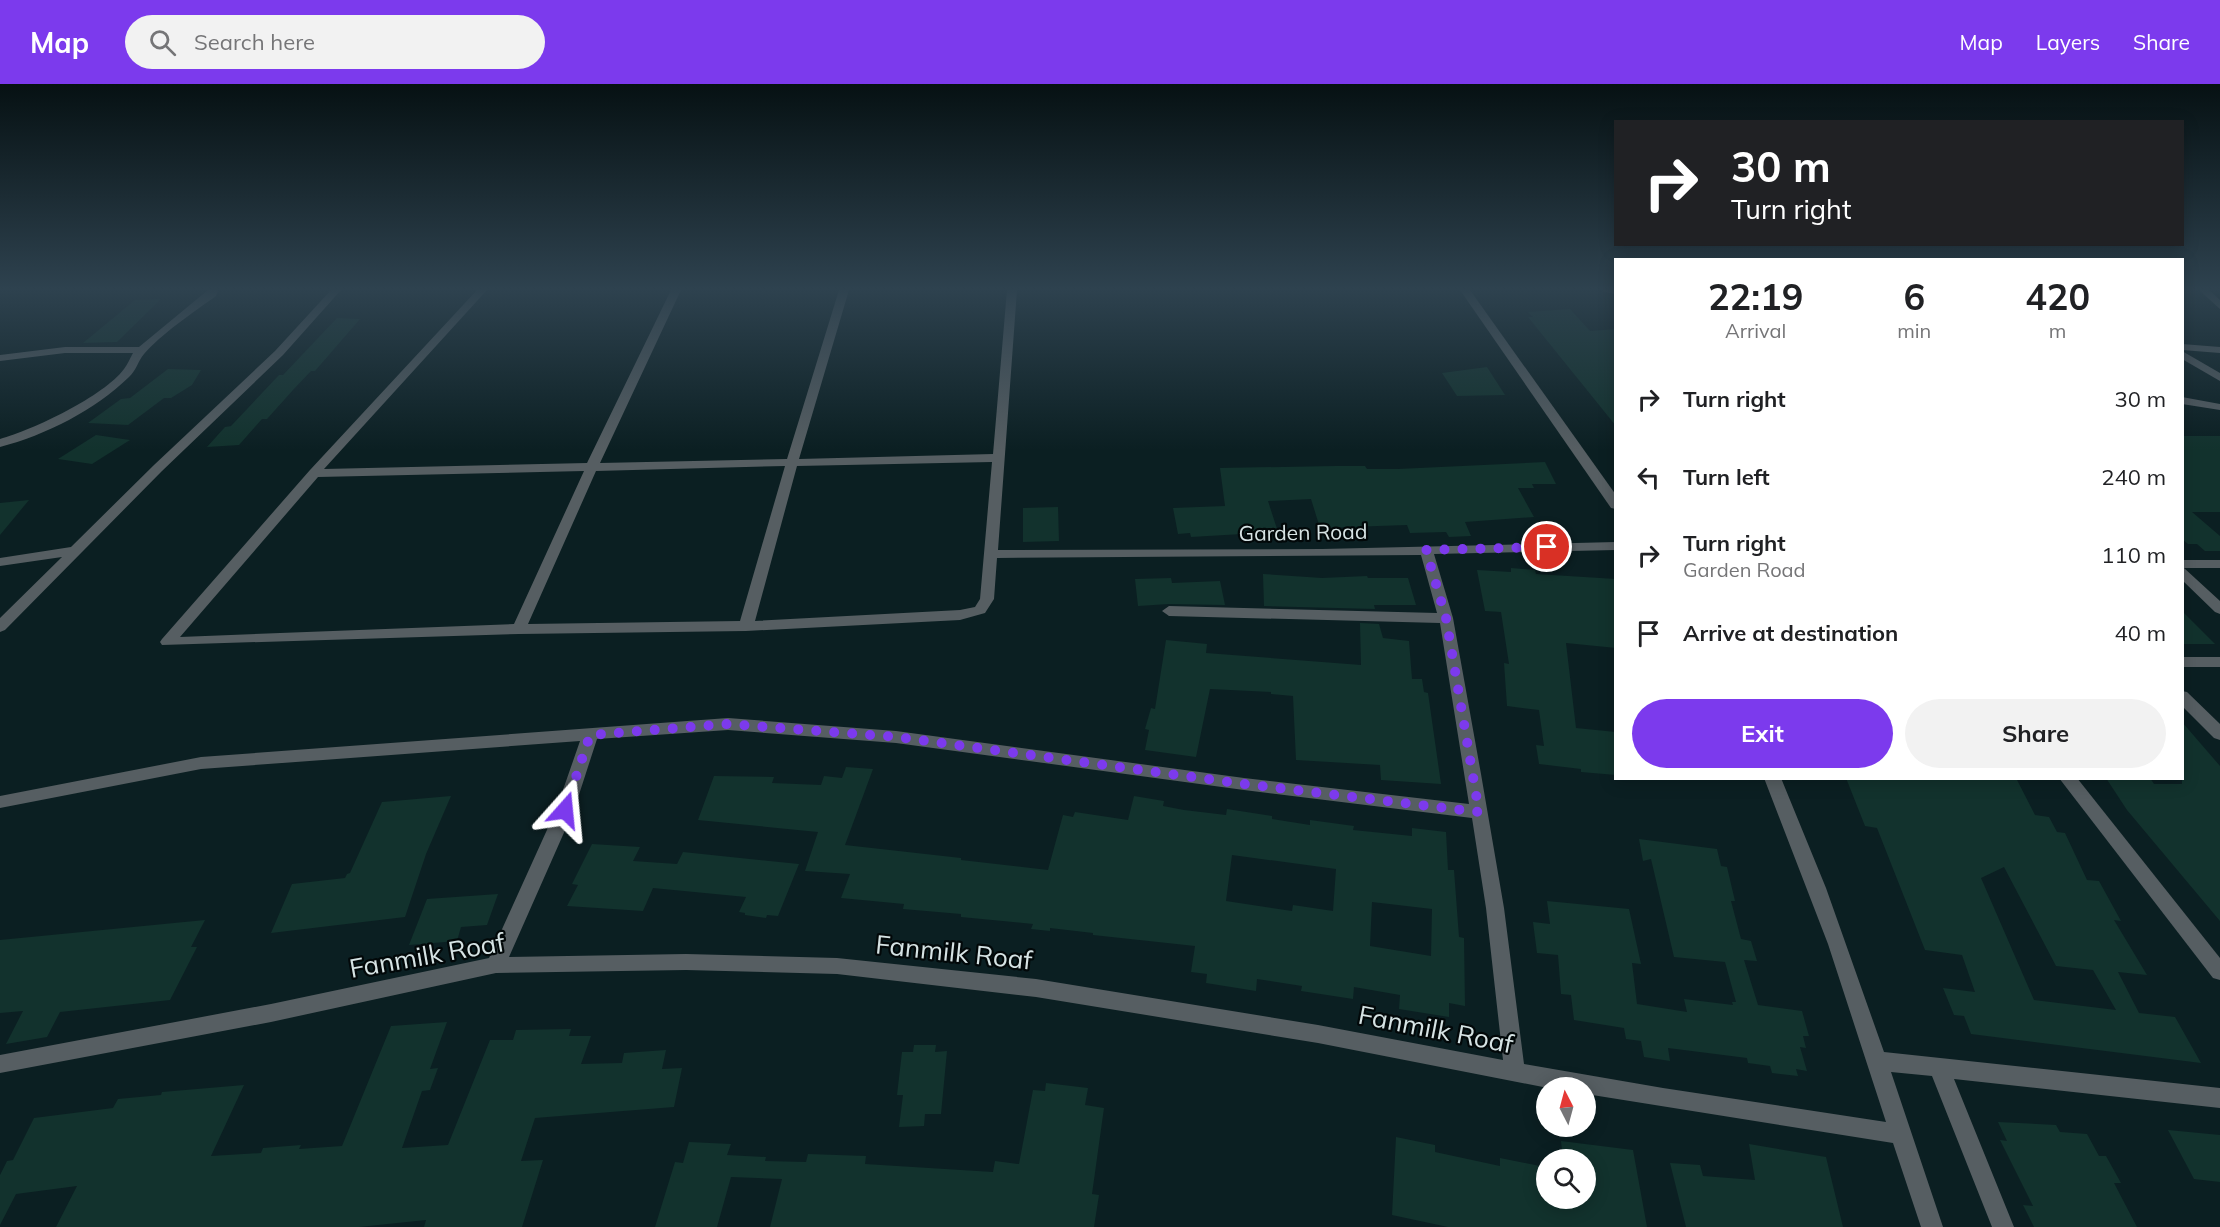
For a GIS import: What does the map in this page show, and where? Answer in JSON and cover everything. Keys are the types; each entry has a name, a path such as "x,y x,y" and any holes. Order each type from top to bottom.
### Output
{"street":[{"path":"0,443 42,427 77,409 126,374 141,350 149,343"},
{"path":"0,627 158,468 288,343"},
{"path":"433,343 314,473 167,642 519,629 746,626 960,615 980,610 987,599 1007,343"},
{"path":"519,629 591,468 651,343"},
{"path":"746,626 828,343"},
{"path":"1504,343 1610,488"},
{"path":"2184,347 2220,350"},
{"path":"0,358 65,350 141,350"},
{"path":"2184,355 2220,378"},
{"path":"2184,400 2218,408"},
{"path":"314,473 997,458"},
{"name":"Garden Road","path":"991,554 1184,554 1614,546"},
{"path":"1426,550 1446,618 1496,908 1515,1072"},
{"path":"0,562 75,551"},
{"path":"2184,564 2220,564"},
{"path":"2184,574 2220,609"},
{"path":"1169,611 1446,618"},
{"path":"2184,662 2220,662"},
{"path":"2184,698 2220,734"},
{"path":"0,802 201,763 728,724 897,737 1244,784 1479,812"},
{"path":"496,965 565,810 590,735"},
{"path":"1773,780 1790,817 1838,945 1932,1227"},
{"path":"2069,780 2220,972"},
{"name":"Fanmilk Roaf","path":"0,1064 271,1013 496,965 686,962 837,966 1048,990 1318,1034 1515,1072 1900,1134"},
{"path":"1878,1061 2220,1098"},
{"path":"1938,1066 2003,1227"}],"building":[{"path":"313,343 339,343 315,371 311,371 267,419 262,419 239,445 207,447 225,427 231,426 279,375 283,375"},
{"path":"1549,343 1614,343 1614,424"},
{"path":"1487,367 1505,395 1457,396 1442,373"},
{"path":"168,369 201,370 192,385 171,398 164,398 128,425 88,423 121,399 130,398"},
{"path":"96,435 130,440 92,464 58,459"},
{"path":"2184,436 2220,436 2220,512 2192,512 2220,536 2220,551 2205,551 2197,544 2188,544 2184,541"},
{"path":"1545,462 1556,484 1532,484 1534,488 1518,488 1534,517 1465,522 1471,536 1449,537 1446,532 1410,533 1407,525 1320,528 1311,499 1268,501 1278,532 1191,537 1190,533 1178,534 1173,508 1225,506 1220,468 1365,466 1367,469 1398,469"},
{"path":"29,500 0,535 0,503"},
{"path":"1058,507 1059,541 1023,542 1023,508"},
{"path":"1511,568 1535,570 1536,574 1614,579 1614,648 1566,643 1576,728 1614,732 1614,775 1581,772 1581,769 1539,764 1536,745 1544,746 1539,710 1507,706 1504,663 1509,664 1501,612 1485,611 1477,570 1511,572"},
{"path":"1263,574 1322,578 1367,576 1368,578 1408,578 1416,605 1374,605 1375,609 1264,606"},
{"path":"1171,578 1172,583 1220,581 1225,605 1138,606 1135,579"},
{"path":"2184,613 2215,644 2184,644"},
{"path":"1360,623 1379,624 1383,638 1409,641 1412,679 1422,679 1424,692 1428,693 1441,784 1381,780 1380,765 1296,760 1293,696 1271,694 1271,692 1210,689 1196,757 1145,750 1149,730 1145,729 1151,708 1155,709 1166,640 1207,644 1206,653 1361,665"},
{"path":"2184,724 2220,766 2220,921 2127,810 2107,780 2151,780 2154,784 2182,784 2184,780"},
{"path":"846,767 873,769 845,845 1048,870 1063,815 1073,817 1075,812 1128,820 1134,796 1164,801 1163,806 1184,810 1226,815 1227,809 1310,825 1310,820 1354,826 1353,830 1412,836 1412,828 1446,832 1448,870 1454,870 1459,937 1464,938 1465,1006 1449,1003 1449,1017 1399,1009 1400,995 1354,987 1353,999 1301,991 1302,986 1257,979 1256,991 1206,983 1207,974 1191,972 1195,946 1050,928 1050,931 1031,929 1033,924 961,917 961,914 903,909 904,904 841,898 850,874 805,871 818,832 698,820 714,776 774,777 772,783 821,785 824,776 842,778","holes":["1232,855 1336,869 1333,911 1293,905 1292,911 1226,901","1372,902 1432,909 1431,956 1370,946"]},
{"path":"1847,780 2017,780 2035,815 2049,817 2057,832 2065,833 2087,880 2099,881 2121,921 2114,920 2147,975 2118,972 2139,1013 2175,1017 2201,1063 1971,1034 1964,1016 1954,1015 1943,988 1975,992 1962,955 1925,950 1877,828 1865,826","holes":["2004,867 2056,966 2093,970 2116,1010 2034,1000 1981,878"]},
{"path":"451,796 426,854 405,917 271,933 292,884 345,878 350,873 382,802"},
{"path":"1639,839 1717,849 1721,866 1727,867 1735,901 1731,901 1741,939 1751,941 1757,961 1744,960 1758,1005 1802,1011 1809,1036 1803,1036 1806,1048 1800,1047 1807,1071 1796,1069 1798,1076 1772,1073 1770,1066 1748,1063 1747,1058 1668,1048 1670,1061 1644,1057 1641,1041 1626,1039 1624,1028 1574,1020 1571,995 1561,994 1558,955 1537,953 1533,922 1550,924 1547,901 1629,909 1641,964 1632,963 1637,1004 1687,1012 1684,999 1733,1005 1732,1002 1736,1002 1725,962 1674,957 1651,859 1643,861"},
{"path":"592,844 640,847 633,861 677,864 683,852 799,864 778,916 767,915 766,918 739,912 746,897 653,888 643,911 567,906 578,885 572,884"},
{"path":"498,894 487,925 461,927 457,941 409,945 427,899"},
{"path":"205,920 191,947 197,947 170,1000 60,1012 47,1037 6,1044 23,1011 0,1013 0,940"},
{"path":"447,1022 430,1069 438,1068 430,1090 422,1091 402,1148 448,1145 490,1040 513,1040 516,1030 571,1029 569,1036 591,1036 581,1064 622,1063 624,1053 666,1050 662,1069 682,1068 674,1107 535,1118 521,1161 543,1160 522,1227 424,1227 426,1220 359,1227 56,1227 77,1186 16,1194 0,1225 0,1175 7,1161 13,1160 34,1118 113,1108 118,1099 161,1095 162,1092 244,1085 211,1156 261,1153 263,1148 301,1145 299,1149 342,1146 391,1026"},
{"path":"914,1045 936,1045 935,1052 947,1051 941,1114 925,1114 924,1126 899,1127 903,1095 897,1095 902,1052 913,1052"},
{"path":"1046,1083 1088,1088 1085,1105 1104,1108 1092,1194 1099,1195 1094,1227 770,1227 782,1179 731,1177 717,1227 655,1227 675,1162 683,1163 689,1142 731,1144 727,1155 766,1157 765,1161 806,1162 808,1154 866,1156 865,1164 993,1172 995,1161 1019,1164 1033,1090 1045,1091"},
{"path":"1998,1122 2056,1125 2060,1132 2087,1134 2099,1156 2106,1156 2121,1183 2114,1183 2137,1227 2034,1227 2023,1205 2033,1206 2000,1140 2007,1141"},
{"path":"2168,1130 2220,1135 2220,1182 2194,1179"},
{"path":"1396,1137 1435,1145 1435,1152 1500,1166 1500,1158 1536,1165 1536,1209 1596,1209 1596,1149 1562,1149 1561,1141 1633,1150 1647,1227 1448,1227 1392,1215"},
{"path":"1749,1144 1826,1157 1843,1227 1686,1227 1670,1163 1700,1165 1703,1176 1755,1180"}],"route":[{"path":"565,810 590,735 728,724 897,737 1244,784 1479,812 1446,618 1426,550 1547,547"}]}
